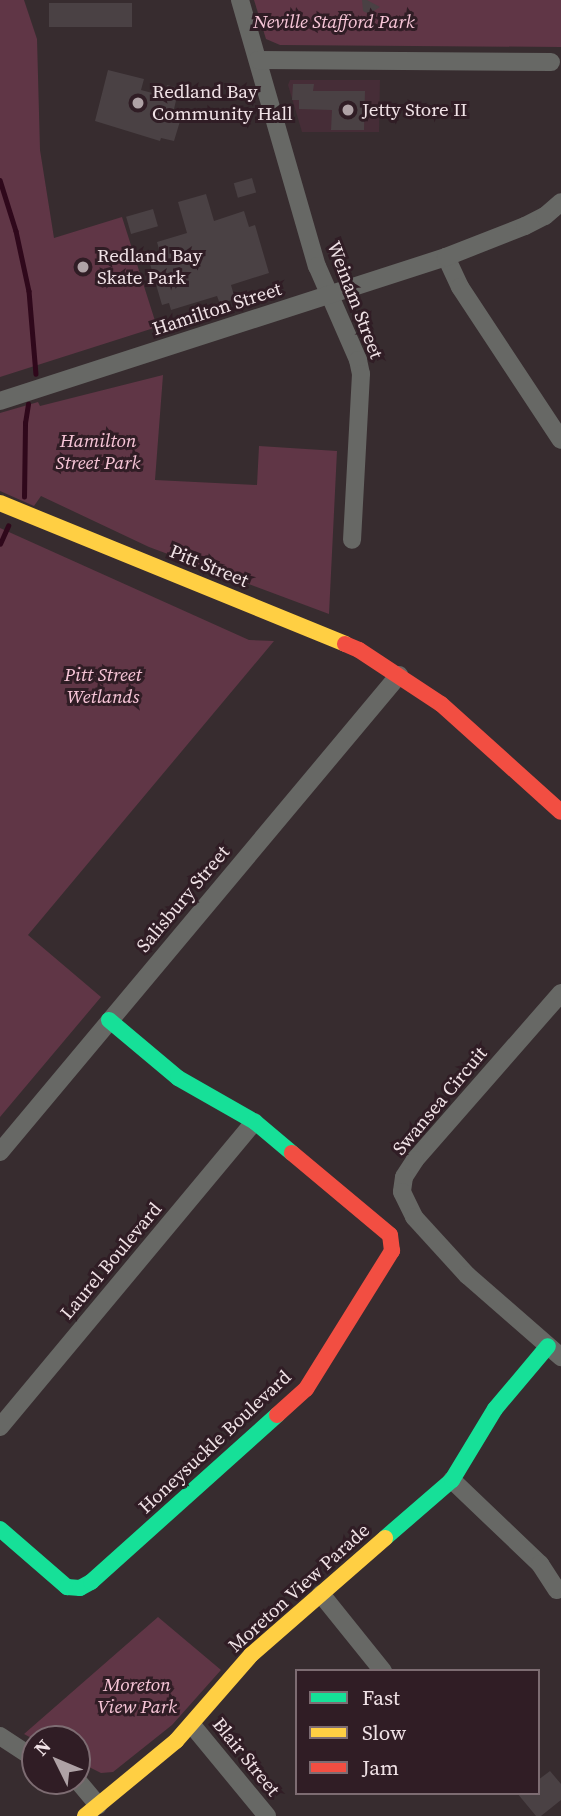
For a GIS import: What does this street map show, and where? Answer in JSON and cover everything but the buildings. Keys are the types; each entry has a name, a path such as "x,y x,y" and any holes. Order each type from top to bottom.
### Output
{"street":[{"name":"Weinam Street","path":"240,0 327,295 354,346 361,374 352,540"},
{"path":"258,60 551,62"},
{"name":"Hamilton Street","path":"0,401 446,257 525,226 560,206"},
{"path":"446,257 460,287 561,440"},
{"name":"Pitt Street","path":"0,503 359,650 399,675"},
{"path":"399,675 441,705 561,812"},
{"name":"Salisbury Street","path":"0,1152 399,675"},
{"name":"Swansea Circuit","path":"554,1351 467,1276 414,1217 402,1192 404,1177 415,1160 561,993"},
{"name":"Honeysuckle Boulevard","path":"0,1529 67,1587 80,1588 185,1500 248,1439 306,1389 392,1251 390,1234 254,1122 178,1078 109,1020"},
{"name":"Laurel Boulevard","path":"0,1427 254,1122"},
{"name":"Moreton View Parade","path":"91,1810 192,1725 251,1655 452,1480 495,1409 554,1351"},
{"path":"452,1480 540,1564 557,1590"},
{"path":"321,1594 381,1669"},
{"name":"Blair Street","path":"192,1725 267,1816"},
{"path":"0,1736 21,1750"}],"shaded area":[{"path":"290,80 380,80 379,132 302,132 288,85"}],"green space":[{"path":"0,0 24,0 37,39 40,150 54,238 122,217 157,327 0,377"},
{"name":"Neville Stafford Park","path":"254,0 561,0 561,47 280,45 266,39"},
{"name":"Hamilton Street Park","path":"163,375 155,480 257,485 259,446 337,451 329,614 149,547 41,496 34,506 0,491 0,413 38,402 40,406"},
{"name":"Pitt Street Wetlands","path":"0,528 249,640 274,641 28,935 101,997 0,1117"},
{"name":"Moreton View Park","path":"158,1617 221,1670 172,1725 113,1772 101,1773 91,1768 91,1725 34,1725"}],"waterway":[{"path":"0,180 16,231 29,291 36,374"},
{"path":"24,497 25,423 28,404"},
{"path":"0,544 8,526"}],"traffic: fast":[{"path":"109,1020 178,1078 255,1122 292,1153"},
{"path":"385,1538 452,1480 495,1409 548,1346"},
{"path":"0,1529 67,1587 80,1588 91,1582 277,1415"}],"traffic: slow":[{"path":"0,503 345,644"},
{"path":"85,1816 176,1741 251,1655 385,1538"}],"traffic: jam":[{"path":"345,644 359,650 441,704 561,812"},
{"path":"277,1415 306,1389 392,1251 390,1235 292,1153"}],"place":[{"name":"Redland Bay Community Hall","path":"138,103"},
{"name":"Jetty Store II","path":"348,110"},
{"name":"Redland Bay Skate Park","path":"83,267"}]}
